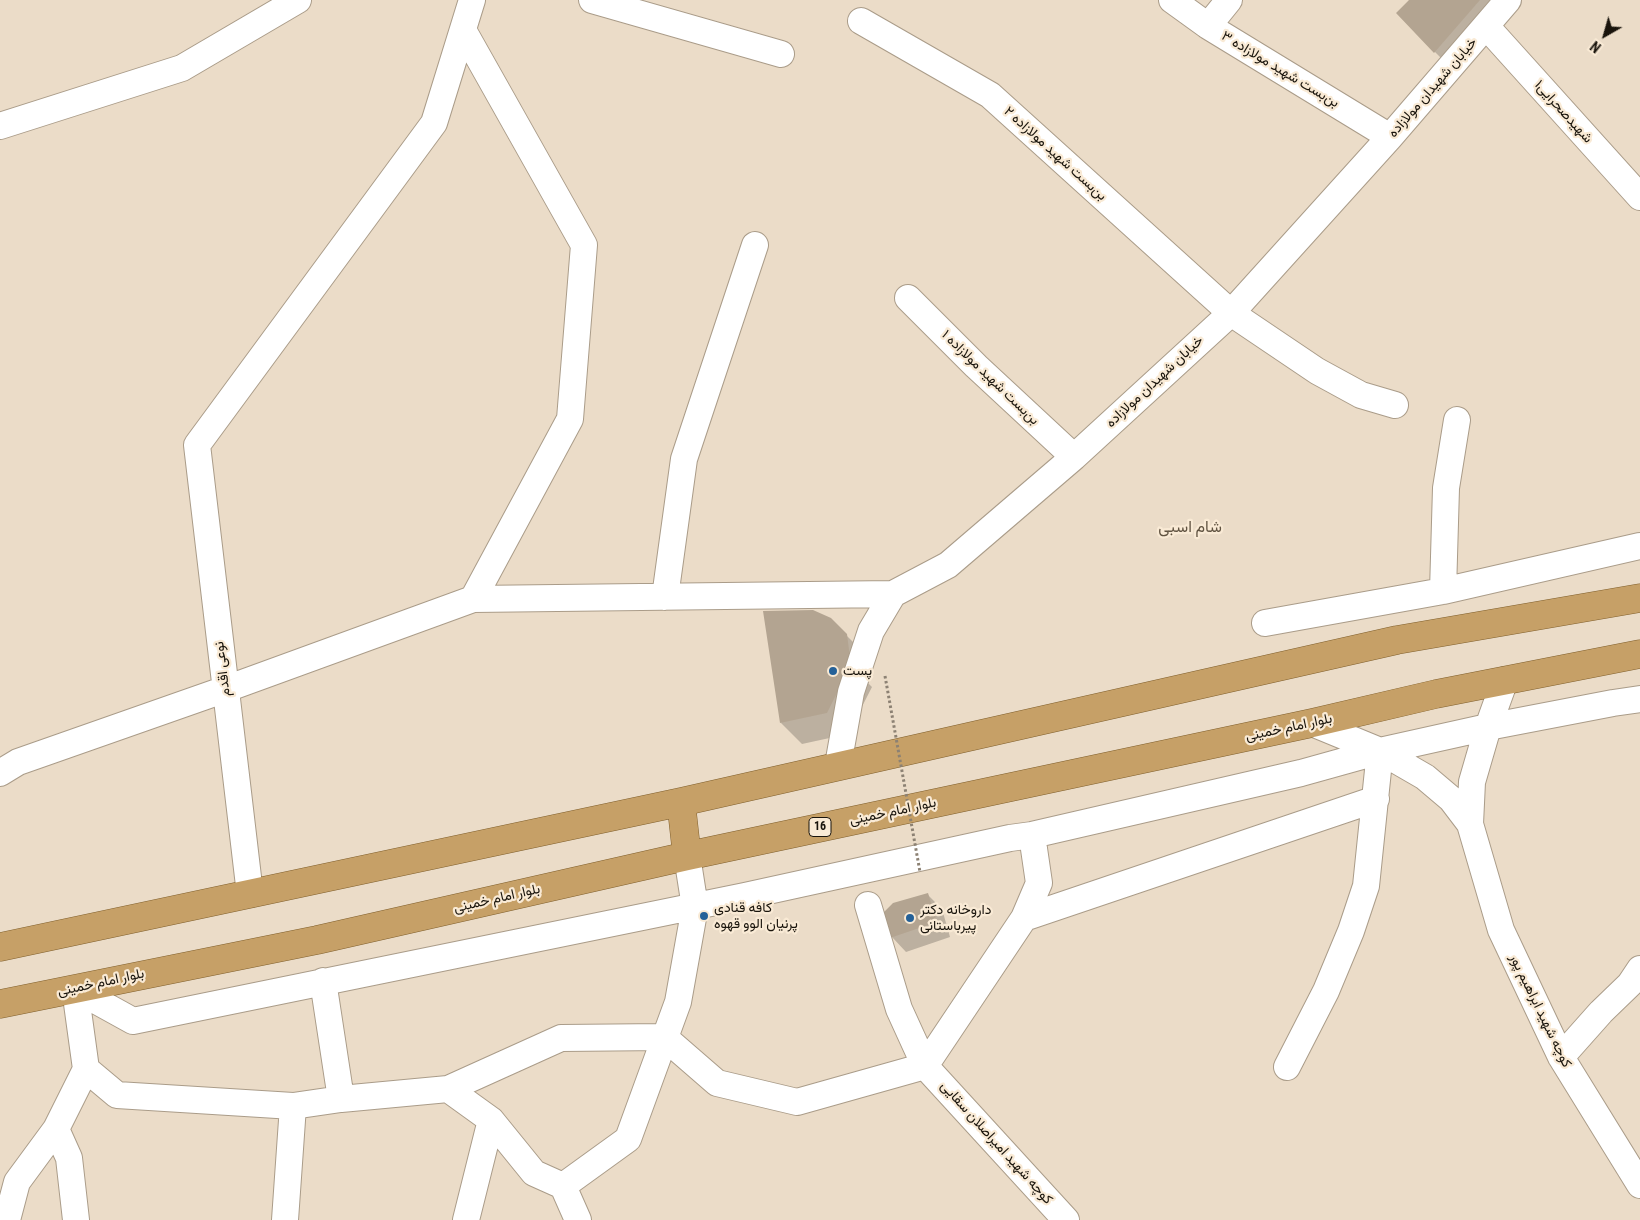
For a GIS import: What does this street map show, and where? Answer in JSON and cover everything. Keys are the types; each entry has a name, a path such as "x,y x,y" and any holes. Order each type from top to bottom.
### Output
{"highway":[{"path":"0,947 681,802 1397,640 1640,598"},
{"name":"بلوار امام خمینی","path":"0,1004 317,940 687,856 1312,723 1436,694 1640,654"},
{"path":"681,802 687,856"}],"street":[{"path":"0,126 182,68 298,0"},
{"path":"472,0 463,30 584,245 570,418 473,599"},
{"path":"592,0 781,54"},
{"name":"بن‌بست شهید مولازاده ۳","path":"1172,0 1208,26 1390,137"},
{"path":"1208,26 1228,0"},
{"name":"خیابان شهیدان مولازاده","path":"893,594 948,565 1074,457 1231,312 1390,137 1508,0"},
{"name":"بن‌بست شهید مولازاده ۲","path":"861,21 990,95 1231,312 1318,371 1361,395 1395,405"},
{"name":"شهیدصحرایی۱","path":"1486,26 1640,197"},
{"name":"نوعی اقدم","path":"250,894 197,445 434,123 463,30"},
{"path":"665,597 684,460 755,246"},
{"name":"بن‌بست شهید مولازاده ۱","path":"908,298 976,366 1074,457"},
{"path":"1443,591 1446,488 1457,420"},
{"path":"1265,623 1443,591 1640,547"},
{"path":"0,773 18,762 473,599 893,594"},
{"path":"838,765 851,692 871,631 893,594"},
{"name":"کوچه شهید ابراهیم پور","path":"1505,680 1488,727 1472,782 1470,824 1501,930 1561,1057 1640,1185"},
{"path":"75,989 133,1021 696,907 1010,838 1032,835 1302,773 1380,751 1488,727 1640,699"},
{"name":"کوچه شهید ابراهیم پور","path":"1312,723 1380,751 1425,778 1451,799 1470,824"},
{"path":"1287,1067 1326,991 1351,931 1366,886 1380,751"},
{"path":"1024,918 1376,799"},
{"path":"86,1069 117,1095 292,1106 341,1099 448,1089 561,1038 664,1037 717,1083 797,1102 926,1066 1024,918 1039,884 1032,835"},
{"path":"563,1186 628,1139 678,1002 696,907 687,856"},
{"name":"کوچه شهید امیراصلان سقایی","path":"868,905 899,1009 926,1066 1066,1220"},
{"path":"1561,1057 1601,1012 1630,984 1640,969"},
{"path":"323,981 341,1099"},
{"path":"7,1220 16,1182 56,1129 86,1069 75,989"},
{"path":"448,1089 491,1120 534,1173 563,1186 578,1220"},
{"path":"285,1220 292,1106"},
{"path":"466,1220 491,1120"},
{"path":"56,1129 69,1158 76,1220"}],"path":[{"path":"885,676 920,872"}],"building":[{"path":"1409,0 1480,0 1434,53 1396,13"},
{"name":"پست","path":"813,610 831,618 847,634 851,665 827,713 780,723 763,611"},
{"name":"داروخانه دکتر پیرباستانی","path":"928,893 937,922 890,938 882,914 893,903"}],"place":[{"name":"پست","path":"833,671"},
{"name":"کافه قنادی پرنیان الوو قهوه","path":"704,916"},
{"name":"داروخانه دکتر پیرباستانی","path":"910,918"}],"district":[{"name":"شام اسبی","path":"1190,528"}]}
